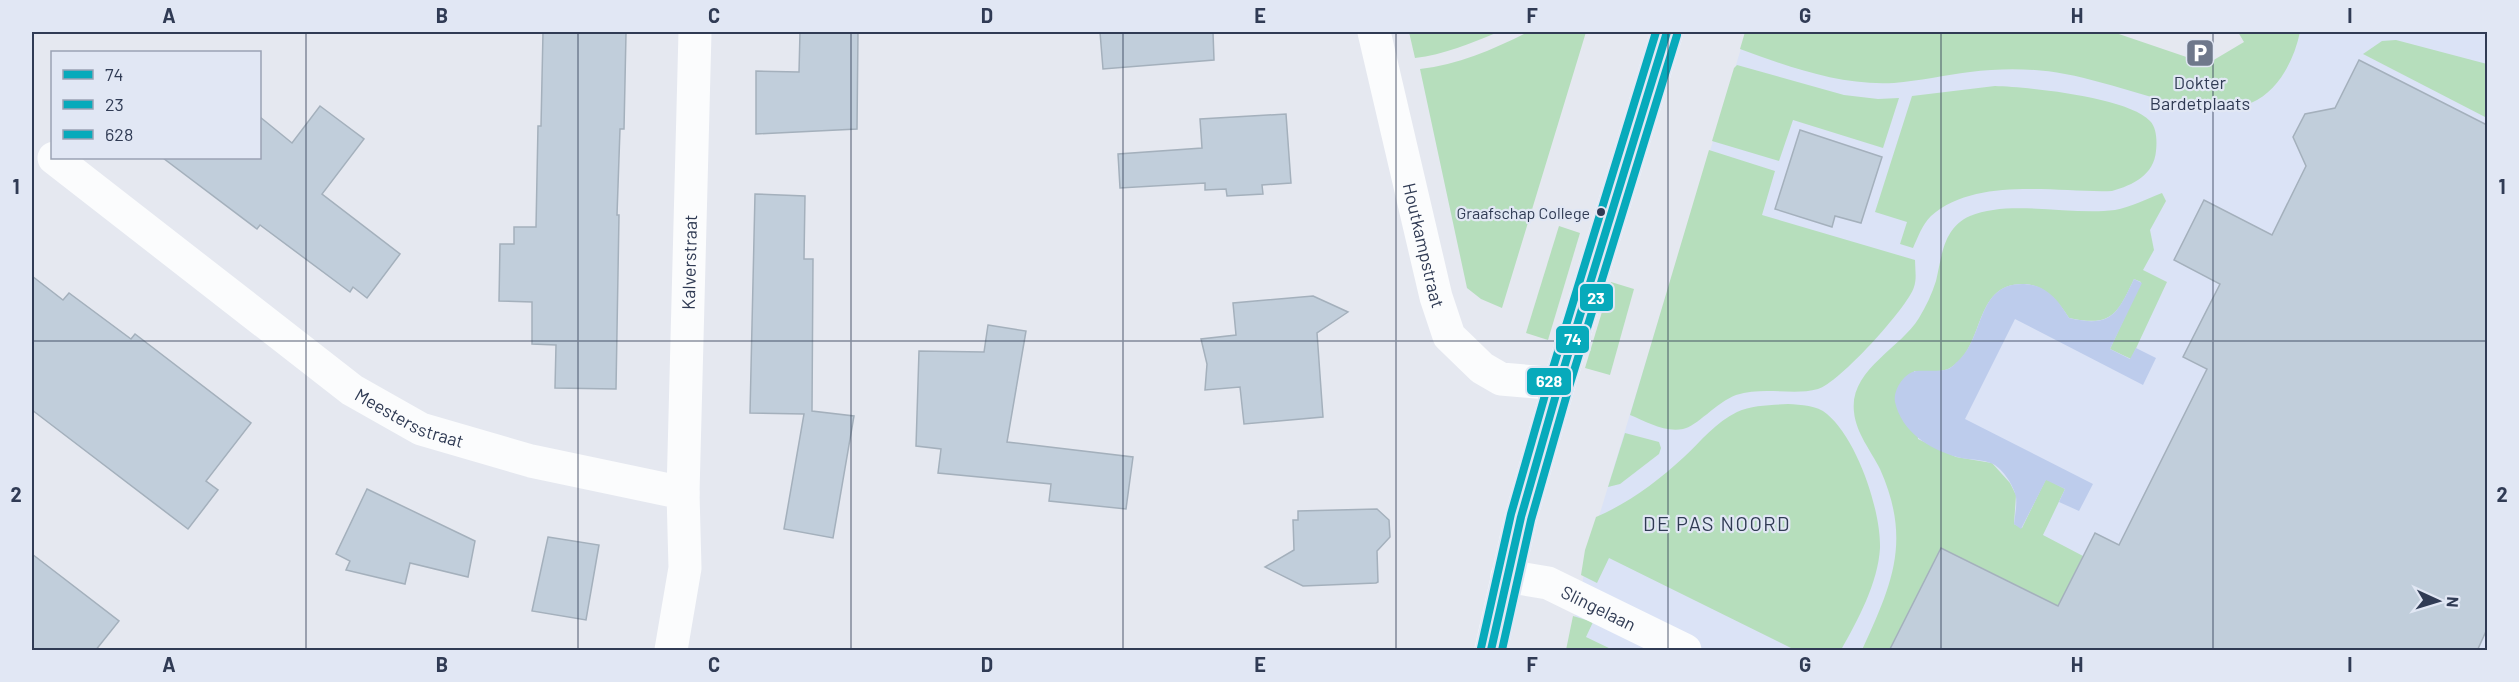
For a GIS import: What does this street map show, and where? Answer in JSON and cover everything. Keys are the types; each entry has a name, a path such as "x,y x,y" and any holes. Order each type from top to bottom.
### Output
{"street":[{"name":"Kalverstraat","path":"683,493 695,32"},
{"name":"Houtkampstraat","path":"1374,32 1436,297 1449,336 1482,368 1502,379 1559,384"},
{"path":"1491,651 1521,517 1559,384 1667,32"},
{"name":"Meestersstraat","path":"32,140 51,155"},
{"name":"Meestersstraat","path":"56,159 352,390 421,429 531,461 683,493"},
{"path":"671,651 685,568 683,493"},
{"name":"Slingelaan","path":"1507,576 1548,583 1685,651"}],"shaded area":[{"path":"1746,32 2202,87 2254,32 2487,32 2487,650 1568,650 1590,546"}],"green space":[{"path":"1409,32 1498,32 1447,51 1415,58"},
{"path":"1528,32 1586,32 1502,308 1481,299 1467,288 1420,69 1448,64 1476,55"},
{"path":"1745,32 2113,32 2207,64 2244,42 2238,32 2300,32 2294,53 2284,74 2270,91 2247,105 2211,107 2169,101 2086,78 2029,70 2006,69 1961,73 1894,83 1835,78 1796,68 1740,49"},
{"path":"2396,40 2487,64 2487,118 2363,54 2382,41"},
{"path":"1737,65 1844,95 1878,99 1899,98 1883,148 1793,120 1779,161 1712,141 1734,68"},
{"path":"1995,86 2077,95 2121,106 2138,113 2150,121 2155,131 2156,151 2151,167 2135,182 2112,191 2018,189 1971,195 1931,216 1913,248 1900,244 1907,222 1875,212 1912,96"},
{"path":"1709,150 1775,171 1762,215 1915,260 1915,280 1909,297 1886,327 1856,360 1828,384 1808,391 1758,391 1736,395 1688,427 1676,430 1655,426 1630,415"},
{"path":"2162,193 2166,201 2150,230 2154,250 2143,270 2167,282 2131,359 2110,349 2141,282 2134,279 2117,310 2104,319 2095,321 2069,318 2056,300 2038,287 2024,284 2007,287 1996,294 1987,305 1961,359 1950,368 1937,371 1914,371 1918,439 1956,457 1992,463 2010,483 2016,495 2014,524 2022,528 2046,479 2065,489 2043,535 2083,556 2058,606 2009,650 1862,650 1889,583 1896,541 1895,518 1890,495 1880,469 1864,442 1855,420 1855,397 1859,384 1867,372 1911,329 1919,318 1929,300 1949,235 1961,221 1986,211 2022,208 2115,210"},
{"path":"1559,226 1580,233 1548,340 1526,333"},
{"path":"1611,282 1634,289 1610,375 1585,368"},
{"path":"1788,404 1819,409 1838,425 1857,457 1872,495 1879,532 1878,561 1871,588 1841,650 1795,650 1609,558 1597,583 1581,575 1585,550 1596,517 1620,505 1653,483 1729,416 1749,408"},
{"path":"1625,433 1659,442 1661,448 1659,454 1620,484 1608,487"},
{"path":"1573,616 1593,622 1586,637 1613,650 1566,650"}],"water":[{"path":"2134,279 2142,283 2110,349 2130,359 2136,348 2156,358 2143,385 2015,319 1965,419 2093,484 2079,511 2059,502 2065,489 2046,480 2021,529 2014,524 2016,497 2008,478 1997,466 1989,462 1947,454 1918,438 1899,413 1895,402 1898,387 1912,372 1944,370 1952,367 1967,351 1989,302 1997,292 2008,286 2024,284 2039,287 2061,305 2069,318 2095,321 2104,319 2117,309"}],"building":[{"path":"543,32 626,33 624,129 620,129 617,215 619,215 616,389 555,388 556,345 532,344 532,302 499,301 500,244 514,244 514,227 536,227"},
{"path":"800,32 858,32 857,129 756,134 756,71 799,72"},
{"path":"1100,32 1213,32 1214,60 1103,69"},
{"path":"2359,60 2487,125 2487,629 2477,651 1889,651 1941,548 2058,606 2095,533 2119,545 2207,369 2183,357 2220,284 2174,260 2204,200 2272,235 2306,166 2293,137 2305,114 2335,108"},
{"path":"320,106 364,139 322,194 400,254 367,298 353,287 350,292 260,225 257,229 164,159 261,159 261,118 292,143"},
{"path":"1286,114 1291,183 1262,185 1263,194 1227,196 1226,189 1205,190 1205,183 1120,188 1118,154 1202,148 1200,119"},
{"path":"1800,130 1882,157 1861,223 1835,216 1832,227 1775,209"},
{"path":"755,194 805,196 804,259 813,259 812,411 854,416 833,538 784,529 804,414 750,413"},
{"path":"32,276 63,300 69,293 131,339 135,334 251,423 206,481 218,490 188,529 32,410"},
{"path":"1313,296 1348,312 1317,333 1323,417 1244,424 1240,387 1205,390 1207,364 1201,339 1236,335 1233,303"},
{"path":"988,325 1026,331 1007,442 1133,457 1126,509 1049,501 1051,484 938,473 941,449 916,446 919,351 984,352"},
{"path":"367,489 475,541 468,577 410,563 405,584 346,570 350,561 336,554"},
{"path":"1377,509 1389,520 1390,537 1377,551 1378,582 1303,586 1265,567 1294,550 1293,520 1298,520 1298,511"},
{"path":"548,537 599,545 586,620 532,611"},
{"path":"32,554 119,621 95,651 32,651"}],"transit line":[{"name":"628","path":"1481,648 1511,514 1549,381 1656,32"},
{"name":"74","path":"1491,650 1521,517 1559,384 1667,32"},
{"name":"23","path":"1502,650 1531,520 1569,387 1677,35"}],"place":[{"name":"Dokter Bardetplaats","path":"2200,53"},
{"name":"Graafschap College","path":"1601,212"}],"district":[{"name":"DE PAS NOORD","path":"1717,523"}]}
